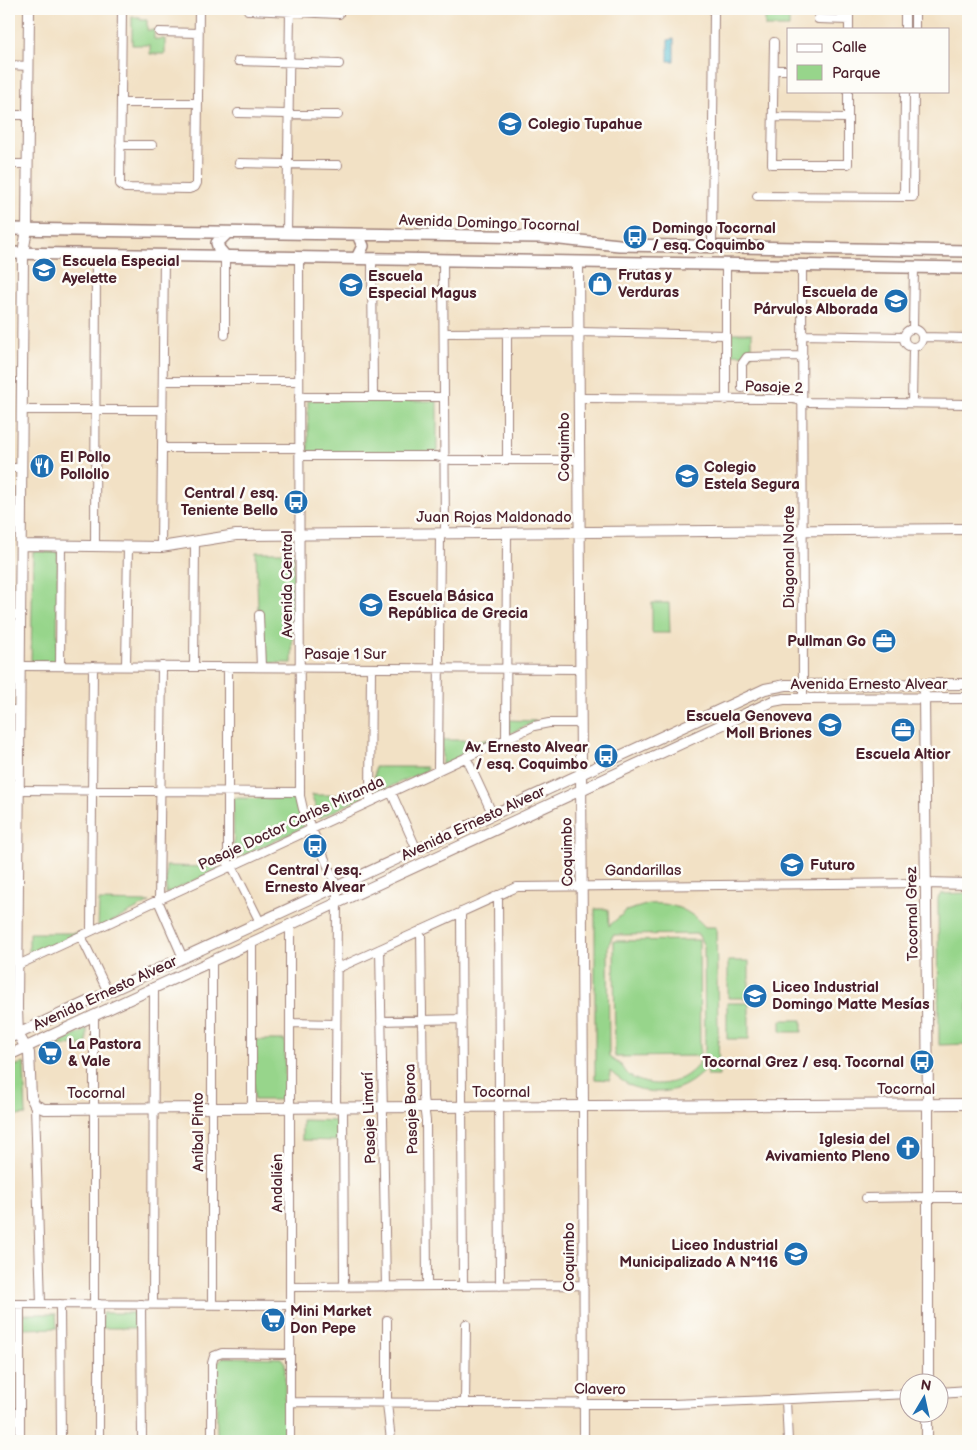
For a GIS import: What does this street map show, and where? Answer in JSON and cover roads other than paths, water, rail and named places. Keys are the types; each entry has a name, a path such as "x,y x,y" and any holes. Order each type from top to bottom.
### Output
{"main road":[{"name":"Avenida Domingo Tocornal","path":"9,229 541,237 612,244 968,251"},
{"path":"225,256 219,249 218,243 227,232"},
{"path":"357,258 363,246 358,234"},
{"path":"756,265 760,256 757,247"},
{"path":"773,247 769,257 773,265"},
{"path":"878,249 880,258 878,267"},
{"path":"9,253 968,268"}],"street":[{"path":"29,9 27,229 23,253 20,666 14,710 14,745 19,790 14,816 13,949 18,966 13,1008 13,1036 26,1046 30,1058 31,1097 35,1105 41,1304"},
{"path":"122,9 119,180 123,187 193,188 197,183 198,9"},
{"path":"712,246 714,9"},
{"path":"849,9 849,28"},
{"path":"905,9 905,28"},
{"path":"915,9 915,28"},
{"path":"248,10 290,10 339,14"},
{"path":"287,233 290,10"},
{"path":"818,19 849,20"},
{"path":"159,32 198,33"},
{"path":"774,42 772,164 848,164 848,92"},
{"path":"238,61 339,64"},
{"path":"9,65 28,66"},
{"path":"774,70 787,70"},
{"path":"904,197 905,92"},
{"path":"757,196 913,198 914,92"},
{"path":"121,103 198,103"},
{"path":"238,113 338,115"},
{"path":"9,115 28,115"},
{"path":"773,117 848,118"},
{"path":"120,145 152,145"},
{"path":"239,163 338,165"},
{"path":"9,164 27,164"},
{"path":"94,546 96,254"},
{"path":"161,547 164,255"},
{"path":"225,256 225,334"},
{"name":"Avenida Central","path":"298,257 300,792 302,805 337,887 336,1024 344,1287"},
{"path":"372,258 373,397"},
{"path":"438,771 438,668 444,458 443,260"},
{"name":"Coquimbo","path":"578,262 584,1441"},
{"path":"726,264 726,400"},
{"name":"Diagonal Norte","path":"802,266 803,699"},
{"path":"913,329 914,267"},
{"path":"913,329 920,332 922,337 920,343 913,346 908,345 904,337 908,330 913,329"},
{"path":"507,332 507,460"},
{"path":"444,333 578,332 726,335"},
{"path":"802,335 904,337"},
{"path":"922,337 968,338"},
{"path":"912,403 913,346"},
{"path":"742,388 742,364 747,357 802,356"},
{"path":"163,381 299,380"},
{"path":"300,397 444,397"},
{"name":"Pasaje 2","path":"579,398 968,404"},
{"path":"22,410 163,410"},
{"path":"162,448 436,456 444,458 507,460 579,460"},
{"path":"9,468 21,468"},
{"name":"Juan Rojas Maldonado","path":"21,545 161,547 228,535 968,529"},
{"path":"506,739 507,532"},
{"path":"194,666 196,542"},
{"path":"60,666 61,545"},
{"path":"126,666 128,546"},
{"path":"9,615 20,615"},
{"path":"260,615 261,667"},
{"name":"Pasaje 1 Sur","path":"20,666 580,669"},
{"path":"91,931 93,666"},
{"path":"162,666 159,900 161,912 183,958"},
{"path":"228,667 230,867 260,922"},
{"path":"370,802 371,668"},
{"name":"Tocornal Grez","path":"924,684 928,1104 928,1372"},
{"name":"Avenida Ernesto Alvear","path":"13,1036 765,689 803,685 968,684"},
{"path":"765,689 769,695 769,703"},
{"name":"Avenida Ernesto Alvear","path":"9,1055 769,703 784,699 968,698"},
{"name":"Pasaje Doctor Carlos Miranda","path":"18,966 540,724 581,724"},
{"path":"466,757 493,815"},
{"path":"19,790 300,792"},
{"path":"391,792 417,850"},
{"name":"Gandarillas","path":"336,970 498,895 523,886 968,884"},
{"path":"498,895 500,1286"},
{"path":"461,912 463,1286"},
{"name":"Andalién","path":"290,924 290,1441"},
{"name":"Pasaje Boroa","path":"421,930 424,1107 426,1121 427,1286"},
{"path":"81,936 108,992"},
{"path":"252,942 252,1108"},
{"name":"Pasaje Limarí","path":"380,949 386,1287"},
{"name":"Aníbal Pinto","path":"212,960 212,1304"},
{"path":"153,1304 154,987"},
{"path":"94,1015 96,1304 100,1441"},
{"path":"381,1021 462,1019"},
{"path":"290,1023 336,1024"},
{"name":"Tocornal","path":"35,1105 40,1108 290,1108 968,1104"},
{"path":"866,1198 968,1196"},
{"path":"290,1287 584,1285"},
{"path":"9,1304 290,1305"},
{"path":"20,1304 20,1441"},
{"path":"60,1304 62,1441"},
{"path":"141,1304 142,1441"},
{"path":"387,1320 387,1402 390,1441"},
{"path":"465,1403 466,1324"},
{"path":"212,1441 212,1363 214,1356 222,1353 290,1354"},
{"path":"950,1392 968,1391"},
{"name":"Clavero","path":"290,1402 673,1404 900,1394"},
{"path":"786,1400 788,1441"},
{"path":"927,1441 928,1422"}],"water":[{"path":"674,39 674,61 668,61 668,40"}],"place":[{"name":"Colegio Tupahue","path":"510,124"},
{"name":"Domingo Tocornal / esq. Coquimbo","path":"635,237"},
{"name":"Escuela Especial Ayelette","path":"44,270"},
{"name":"Frutas y Verduras","path":"600,284"},
{"name":"Escuela Especial Magus","path":"351,285"},
{"name":"Escuela de Párvulos Alborada","path":"896,301"},
{"name":"El Pollo Pollollo","path":"42,466"},
{"name":"Colegio Estela Segura","path":"687,476"},
{"name":"Central / esq. Teniente Bello","path":"296,502"},
{"name":"Escuela Básica República de Grecia","path":"371,605"},
{"name":"Pullman Go","path":"884,641"},
{"name":"Escuela Genoveva Moll Briones","path":"830,725"},
{"name":"Escuela Altior","path":"903,730"},
{"name":"Av. Ernesto Alvear / esq. Coquimbo","path":"606,756"},
{"name":"Central / esq. Ernesto Alvear","path":"315,846"},
{"name":"Futuro","path":"792,865"},
{"name":"Liceo Industrial Domingo Matte Mesías","path":"755,996"},
{"name":"La Pastora & Vale","path":"50,1053"},
{"name":"Tocornal Grez / esq. Tocornal","path":"922,1062"},
{"name":"Iglesia del Avivamiento Pleno","path":"908,1148"},
{"name":"Liceo Industrial Municipalizado A N°116","path":"796,1254"},
{"name":"Mini Market Don Pepe","path":"273,1320"}]}
